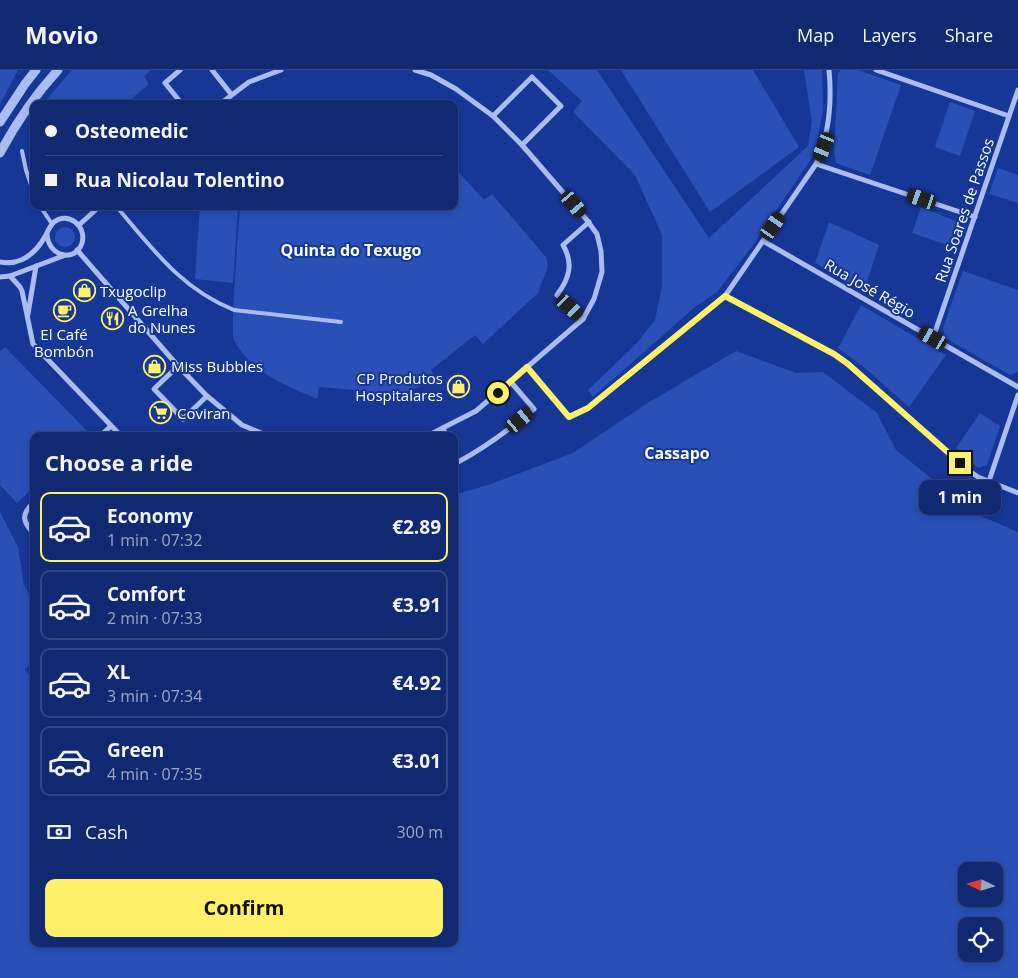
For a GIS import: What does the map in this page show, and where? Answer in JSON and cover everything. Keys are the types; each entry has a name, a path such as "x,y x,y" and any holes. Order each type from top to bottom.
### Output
{"street":[{"path":"0,122 36,70"},
{"path":"33,100 58,70"},
{"path":"179,100 165,83 180,70"},
{"path":"212,70 232,94"},
{"path":"225,100 249,82 280,70"},
{"path":"415,70 430,75 456,89 493,116 522,145 589,222 597,234 601,251 602,272 594,299 583,319 476,411 436,432"},
{"path":"527,367 569,417 588,408 725,296 816,164 824,147 829,113 829,70"},
{"path":"876,70 1009,116"},
{"path":"493,116 532,76 561,106 522,145"},
{"name":"Rua Soares de Passos","path":"933,338 1018,90"},
{"path":"0,153 30,105"},
{"path":"816,164 975,217"},
{"path":"79,225 96,210"},
{"path":"0,262 16,262 31,256 38,249 55,221 65,218 75,221 83,235 81,246 71,254 10,276 0,277"},
{"path":"583,319 556,295 565,284 569,274 568,254 563,245 589,222"},
{"path":"47,233 48,244 51,248 55,252 64,255"},
{"name":"Rua José Régio","path":"762,241 1018,387"},
{"path":"77,250 178,366 207,396 237,421 260,432"},
{"path":"28,317 33,273 36,266"},
{"path":"10,276 20,286 33,344 117,432"},
{"path":"725,296 834,354 978,477 1018,493"},
{"path":"178,366 154,389 183,419 207,396"},
{"path":"458,462 491,442 534,409 510,381"},
{"path":"989,482 1018,395"},
{"path":"104,432 111,426"},
{"path":"30,506 24,516 27,527 30,530"}],"lane":[{"path":"22,151 30,182"},
{"path":"43,210 52,224"},
{"path":"120,210 175,273 206,297 219,304 234,310 341,322"}],"shaded area":[{"path":"0,70 18,70 0,104"},
{"path":"72,70 151,70 144,76 149,84 130,100 46,100"},
{"path":"548,70 597,70 709,238 808,146 812,122 804,70 822,70 823,110 815,153 751,248 717,292 695,307 593,397 588,390 636,344 655,320 662,287 662,235 635,175 573,112 582,101"},
{"path":"621,70 753,70 799,147 710,212"},
{"path":"841,70 858,70 901,85 870,175 836,163 834,153 838,73"},
{"path":"950,102 975,111 960,156 935,147"},
{"path":"998,168 1018,175 1018,203 989,194"},
{"path":"458,171 484,200 492,194 546,257 547,263 547,272 539,292 483,344 475,335 431,370 436,380 403,393 371,398 366,391 319,387 317,399 270,377 250,361 234,340 234,299 240,210 458,210"},
{"path":"921,207 961,223 962,230 956,248 912,233"},
{"path":"200,210 238,210 233,283 195,279"},
{"path":"829,222 879,245 864,291 815,263"},
{"path":"61,227 69,227 75,233 75,241 69,247 61,247 55,241 55,233"},
{"path":"963,271 1018,290 1018,372 1010,375 945,338 943,328"},
{"path":"861,305 946,355 909,407 865,368 838,348"},
{"path":"5,347 88,432 30,432 30,491 17,503 0,485 0,351"},
{"path":"736,351 796,373 823,372 877,413 896,450 976,514 1018,532 1018,978 0,978 0,512 18,547 24,585 30,596 30,664 25,670 30,675 30,947 458,947 458,494 491,484 573,453 646,404"},
{"path":"980,413 1000,426 987,465 978,468 956,448"}],"place":[{"name":"Txugoclip","path":"84,291"},
{"name":"El Café Bombón","path":"64,311"},
{"name":"A Grelha do Nunes","path":"112,319"},
{"name":"Miss Bubbles","path":"155,366"},
{"name":"CP Produtos Hospitalares","path":"459,387"},
{"name":"Coviran","path":"161,413"}],"district":[{"name":"Quinta do Texugo","path":"351,250"},
{"name":"Cassapo","path":"677,453"}],"route":[{"path":"498,393 527,367 569,417 588,408 725,296 834,354 877,388 960,463"}]}
